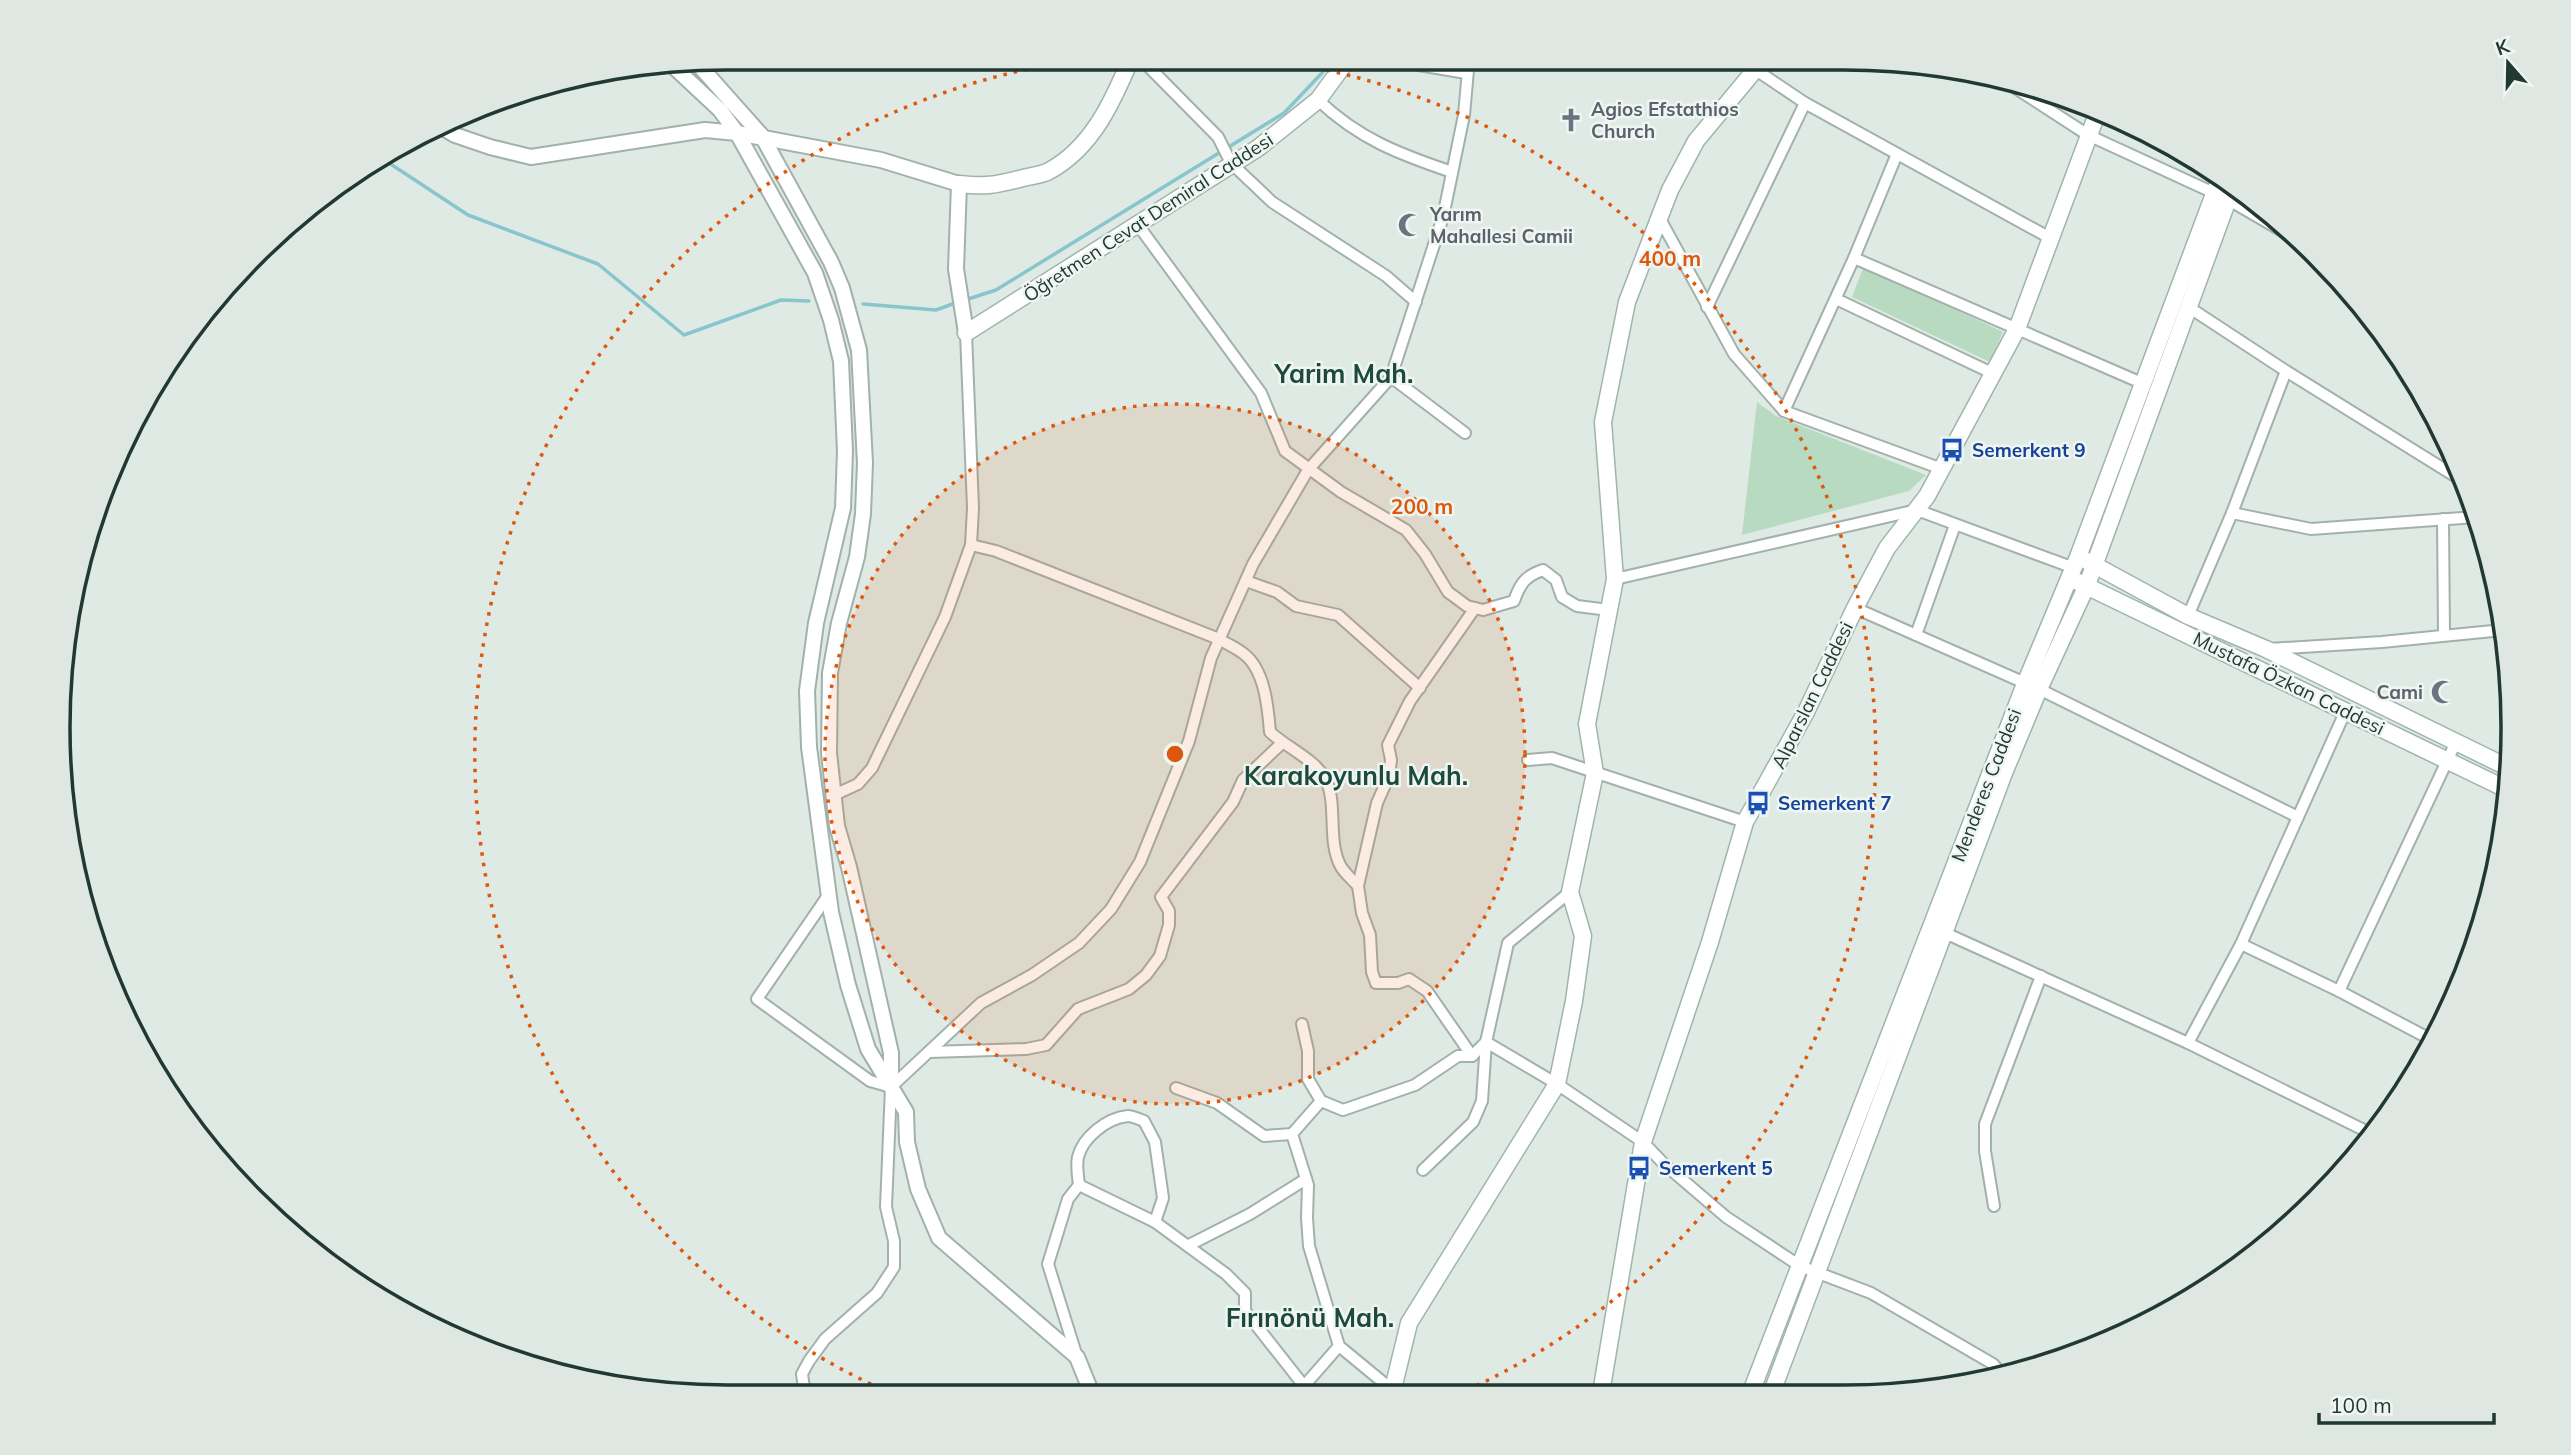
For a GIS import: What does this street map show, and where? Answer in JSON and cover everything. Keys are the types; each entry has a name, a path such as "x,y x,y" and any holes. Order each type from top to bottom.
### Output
{"main road":[{"path":"959,184 989,187 1048,172 1072,154 1091,134 1113,102 1126,70"},
{"name":"Öğretmen Cevat Demiral Caddesi","path":"966,333 1258,148 1318,100 1339,70"},
{"path":"1395,1385 1409,1323 1557,1084 1574,1002 1583,936 1570,892 1595,773 1587,724 1615,579 1603,422 1627,302 1670,190 1696,141 1751,70"},
{"name":"Alparslan Caddesi","path":"1602,1385 1643,1142 1710,942 1745,822 1806,712 1855,608 1887,548 1927,496 2017,329 2095,120"},
{"name":"Menderes Caddesi","path":"1754,1385 2032,687 2095,565 2190,307 2225,193"},
{"name":"Menderes Caddesi","path":"1775,1385 1819,1273 2004,773 2074,568 2144,384 2225,193"},
{"name":"Mustafa Özkan Caddesi","path":"2498,785 2087,585 2074,568 2095,565 2188,617 2266,649 2500,764"}],"street":[{"path":"1152,70 1218,137 1231,163 1272,202 1386,276 1416,302"},
{"path":"1445,70 1466,74"},
{"path":"891,1087 981,1003 1032,975 1079,943 1111,909 1140,862 1184,753 1211,659 1246,580 1308,470 1391,377 1443,217 1464,115 1467,70"},
{"path":"1765,70 1805,103 2050,239"},
{"path":"703,71 762,136 831,262 842,288 860,361 863,514 857,557 839,623 830,673 829,752 837,826 849,867 891,1053 886,1207 894,1241 894,1267 877,1293 825,1339 808,1361 802,1374 804,1385"},
{"path":"680,72 720,110 737,132 815,273 841,361 845,451 843,508 817,623 807,691 808,747 829,894 848,985 868,1049 906,1112 907,1142 918,1189 939,1238 1077,1357"},
{"path":"2029,97 2088,135 2225,193"},
{"path":"1318,100 1352,129 1382,147 1452,172"},
{"path":"1707,307 1805,103"},
{"path":"451,131 490,147 531,157 705,130 737,132 881,160 959,184 956,269 966,333 971,545 945,617 872,768 858,784 834,795"},
{"path":"1784,411 1836,299 1897,154"},
{"path":"1660,219 1734,354 1784,411 1942,469"},
{"path":"1138,225 1261,393 1285,451 1308,470 1406,530 1425,554 1448,592 1467,606 1483,610 1514,601 1520,584 1528,575 1543,570 1556,580 1562,597 1577,606 1609,610"},
{"path":"1854,258 2144,384"},
{"path":"1836,299 1994,374"},
{"path":"2190,307 2286,371 2449,473"},
{"path":"2188,617 2232,513 2286,371"},
{"path":"1391,377 1465,433"},
{"path":"1615,579 1917,510 2074,568"},
{"path":"2232,513 2311,529 2467,518"},
{"path":"2444,519 2444,635"},
{"path":"1916,635 1955,525"},
{"path":"971,545 996,551 1219,639 1246,655 1260,678 1267,700 1270,732 1314,765 1325,779 1340,866 1358,886"},
{"path":"1246,580 1277,592 1296,606 1338,615 1420,688"},
{"path":"1472,1056 1427,991 1409,979 1398,983 1376,983 1372,972 1370,935 1362,912 1358,886 1377,803 1389,776 1391,760 1388,746 1410,701 1475,608"},
{"path":"1855,608 2032,687 2298,817"},
{"path":"2266,649 2382,642 2493,631"},
{"path":"2188,1043 2241,944 2346,710"},
{"path":"2339,991 2456,742"},
{"path":"929,1052 1026,1049 1046,1045 1079,1009 1129,989 1146,975 1160,956 1169,925 1169,911 1161,897 1233,802 1243,780 1282,743"},
{"path":"1528,760 1552,758 1745,822"},
{"path":"1423,1170 1473,1122 1482,1101 1486,1042 1508,943 1570,892"},
{"path":"829,894 757,999 870,1081 891,1087"},
{"path":"1945,933 2188,1043 2364,1130"},
{"path":"2241,944 2424,1036"},
{"path":"1994,1206 1985,1152 1985,1124 2041,976"},
{"path":"1301,1024 1308,1051 1308,1079 1321,1101 1343,1110 1415,1084 1458,1056 1472,1056 1486,1042"},
{"path":"1486,1042 1557,1084 1643,1142 1663,1163 1726,1217 1800,1266 1871,1293 1996,1367"},
{"path":"1176,1088 1217,1103 1264,1136 1292,1134 1321,1101"},
{"path":"1088,1385 1048,1264 1068,1199 1079,1185 1077,1160 1082,1147 1090,1135 1110,1122 1129,1116 1144,1121 1155,1142 1163,1198 1155,1222"},
{"path":"1292,1134 1308,1185 1309,1246 1339,1346 1385,1385"},
{"path":"1189,1245 1250,1214 1306,1179"},
{"path":"1079,1185 1155,1222 1226,1274 1245,1293 1245,1311 1303,1385"},
{"path":"1305,1385 1339,1346"}],"green space":[{"path":"1864,266 2003,332 1990,362 1852,297"},
{"path":"1757,402 1776,416 1926,475 1909,491 1742,535"}],"waterway":[{"path":"965,300 996,290 1284,113 1324,70"},
{"path":"390,164 468,215 598,264 684,335 781,300 809,301"},
{"path":"863,304 936,310 958,302"}],"place":[{"name":"Agios Efstathios Church","path":"1571,120"},
{"name":"Yarım Mahallesi Camii","path":"1410,225"},
{"name":"Semerkent 9","path":"1952,450"},
{"name":"Cami","path":"2443,692"},
{"name":"Semerkent 7","path":"1758,803"},
{"name":"Semerkent 5","path":"1639,1168"}],"district":[{"name":"Yarim Mah.","path":"1344,373"},
{"name":"Karakoyunlu Mah.","path":"1356,775"},
{"name":"Fırınönü Mah.","path":"1310,1317"}]}
